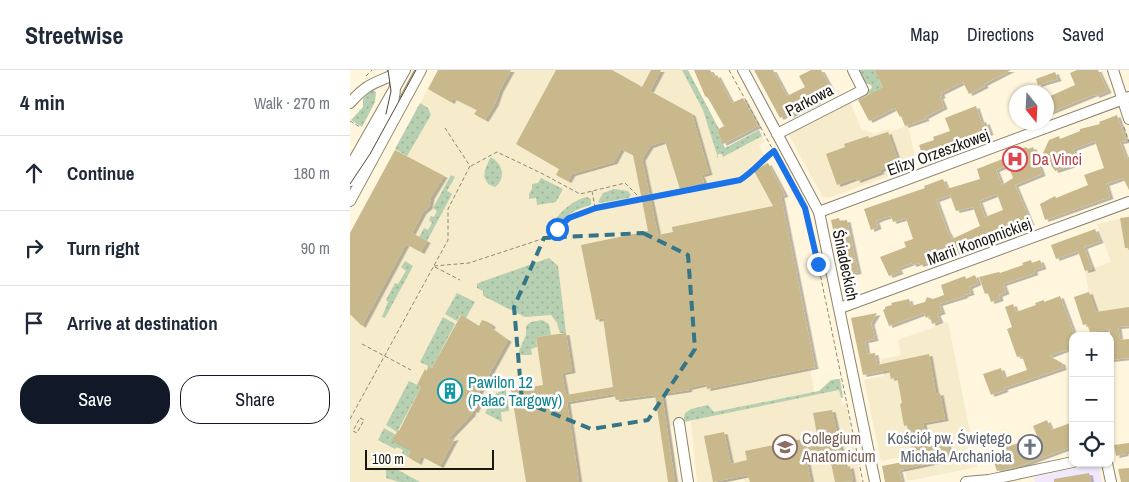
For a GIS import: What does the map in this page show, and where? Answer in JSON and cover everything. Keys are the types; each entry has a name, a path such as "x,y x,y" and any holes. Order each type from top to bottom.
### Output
{"street":[{"path":"350,201 421,70"},
{"name":"Śniadeckich","path":"743,70 819,212 875,482"},
{"name":"Parkowa","path":"777,134 863,90 853,70"},
{"path":"1113,70 1126,98 1129,119"},
{"path":"350,181 390,114 399,71"},
{"path":"350,103 368,85 399,71"},
{"path":"350,167 396,88"},
{"name":"Elizy Orzeszkowej","path":"819,212 1126,98"},
{"path":"350,187 371,164"},
{"name":"Marii Konopnickiej","path":"840,308 1129,202"},
{"path":"679,423 688,482"},
{"path":"966,482 989,480 1069,463"},
{"path":"1108,467 1111,482"}],"path":[{"path":"729,70 805,208 863,482"},
{"path":"350,121 364,129"},
{"path":"445,128 470,166"},
{"path":"434,266 469,263 548,237 569,218 596,208 740,180 749,175 758,163 774,151"},
{"path":"350,420 448,240 448,209 470,166 497,152 580,194 625,183 641,199"},
{"path":"592,191 596,208"},
{"path":"834,243 844,242"},
{"path":"434,266 460,280"},
{"path":"362,344 411,370"},
{"path":"360,418 364,420 357,433 353,431 360,418"}],"highlighted area":[{"path":"643,233 688,255 695,349 648,420 591,429 522,401 514,307 544,238"}],"shaded area":[{"path":"438,70 685,70 725,148 759,130 765,141 759,145 783,192 783,204 796,269 787,271 788,277 797,275 801,296 793,298 801,301 815,367 810,369 815,395 839,390 842,405 846,404 861,482 745,482 744,479 732,482 697,482 691,421 670,426 677,482 350,482 350,233"},
{"path":"848,97 862,131 865,130 874,134 889,129 890,132 908,125 917,166 828,198 823,197 785,128"},
{"path":"1128,215 1129,315 1083,325 1074,297 1089,292 1085,271 1111,262 1097,224 1128,217"},
{"path":"948,322 977,467 907,481 901,457 881,461 864,380 884,376 881,359 901,355 898,340"},
{"path":"1080,467 1099,467 1102,482 1035,482 1034,477"}],"green space":[{"path":"682,70 688,70 719,129 717,130 725,148 759,130 762,136 723,157 722,154 718,154 718,158 703,110"},
{"path":"858,70 874,70 883,87 858,100 860,95 872,88 871,85 865,83"},
{"path":"373,90 376,92 375,102 362,127 351,120 363,107 363,99"},
{"path":"420,103 428,108 431,115 407,156 395,149"},
{"path":"490,158 499,164 502,172 501,180 495,187 488,184 484,177"},
{"path":"451,175 455,177 447,191 452,194 427,241 419,237 424,228 428,230 432,223 429,220 431,216 434,217 437,211 433,208"},
{"path":"541,178 563,189 556,202 537,205 536,198 529,199 532,184 538,183"},
{"path":"614,189 628,191 631,195 628,198 598,202 603,193"},
{"path":"587,197 591,199 591,205 565,217 552,229 557,218 565,208"},
{"path":"549,258 558,266 566,333 560,333 557,323 551,315 525,317 485,297 483,291 477,288 477,284 481,282"},
{"path":"405,261 413,266 385,318 382,317 388,302 386,300 395,283 398,284 406,271 401,267"},
{"path":"457,293 475,302 466,318 460,315 457,321 445,314"},
{"path":"443,317 455,324 432,368 420,362"},
{"path":"542,320 549,324 551,335 536,337 537,347 531,349 532,355 520,355 519,351 526,335 526,326 531,322"},
{"path":"840,379 843,398 841,398 839,390 683,422 685,413 691,409 708,405 714,412 819,391 831,380"},
{"path":"409,381 421,387 397,432 386,425"},
{"path":"506,390 509,411 501,412 502,422 485,413 496,393"},
{"path":"384,428 396,435 411,451 408,457 402,453 403,450 397,447 395,449 378,440"},
{"path":"386,468 398,470 420,482 399,482 386,478"}],"building":[{"path":"438,70 511,70 485,120 474,114 477,110 453,98 451,102 428,89"},
{"path":"556,70 612,70 642,87 651,70 661,70 650,91 692,114 709,173 701,175 704,182 680,189 665,141 650,146 642,159 658,235 673,232 672,227 773,206 754,171 768,163 785,195 781,196 815,367 707,389 706,384 688,388 689,390 662,394 675,482 668,482 655,395 616,400 614,394 567,402 579,482 526,482 511,390 543,385 536,337 566,333 572,371 562,373 566,395 613,387 603,318 596,320 581,245 648,231 633,155 621,149 614,162 572,174 568,181 556,175 559,169 516,144"},
{"path":"694,70 710,70 714,77 717,75 732,103 743,98 758,126 723,144 717,130 724,126 705,96"},
{"path":"754,70 773,70 787,96 805,87 799,76 811,70 821,70 833,92 789,116 788,114 780,118"},
{"path":"874,70 1011,70 969,94 963,82 941,93 942,96 940,97 944,107 925,117 926,119 905,126 895,108 869,121 858,100 883,87"},
{"path":"1077,70 1098,70 1108,91 1096,96 1095,94 1054,111 1054,94 1075,85 1070,73"},
{"path":"1055,72 1058,79 1038,85 1036,79"},
{"path":"976,106 982,124 986,122 990,133 985,135 983,140 980,138 924,159 919,145 934,140 933,137 950,131 945,118"},
{"path":"1117,115 1126,141 1120,142 1126,158 1129,157 1129,190 1123,178 1106,184 1110,197 1045,220 1040,204 1055,196 1056,198 1088,185 1084,175 1104,168 1095,141 1073,149 1077,159 1074,160 1076,164 1055,171 1043,153 1049,140 1059,136 1060,139 1080,131 1080,129 1100,124 1099,122"},
{"path":"888,132 899,163 857,181 856,178 837,185 826,154 845,147 844,144"},
{"path":"1026,147 1028,149 1033,147 1042,174 1015,185 1031,223 992,239 990,232 976,237 978,245 941,258 927,251 931,261 920,265 919,263 913,265 912,263 898,268 900,272 889,276 880,257 906,247 904,242 913,239 906,218 893,222 891,216 883,218 876,221 878,227 871,230 864,209 925,188 924,186 943,179 947,189 980,179 977,169 1005,158 1011,155 1010,153","holes":["1008,165 1013,178 1002,185 996,170","997,194 1003,210 985,217 979,201","950,195 956,211 973,207 980,226 952,239 936,200"]},
{"path":"395,150 444,176 431,197 429,207 423,212 412,233 427,241 421,252 406,244 362,326 350,314 350,233"},
{"path":"1129,217 1129,248 1125,248 1120,218"},
{"path":"839,218 840,221 847,220 858,272 843,275 831,220"},
{"path":"1095,229 1100,241 1084,247 1092,269 1085,271 1078,251 1056,259 1051,245"},
{"path":"1031,260 1032,263 1040,260 1043,267 1034,270 1035,273 1003,284 1006,292 999,295 1000,299 991,302 988,293 985,294 979,277 1000,273 1023,265 1022,263"},
{"path":"975,275 978,283 969,287 971,293 939,304 942,312 937,314 940,321 932,324 930,316 926,318 924,313 889,326 883,310 885,307 892,305 891,303 909,299 911,306 925,302 927,297 933,299 944,295 941,285 965,276 966,279"},
{"path":"1089,292 1096,312 1129,307 1129,326 1118,327 1120,340 1129,339 1129,358 1114,360 1114,332 1110,332 1110,329 1090,332 1087,324 1083,325 1074,297"},
{"path":"1060,296 1074,332 1069,332 1069,352 1065,350 1049,356 1062,363 1063,368 1004,388 1005,390 991,395 983,374 1001,368 1004,378 1027,370 1022,356 1017,357 1007,329 1012,327 1005,307 1013,304 1016,312 1036,305 1035,303 1044,300 1044,302"},
{"path":"877,313 871,323 875,339 865,341 867,354 875,353 877,365 929,354 936,394 940,393 945,419 923,423 928,447 947,443 951,459 899,470 902,482 885,482 882,466 908,461 906,452 912,450 907,425 904,426 897,377 891,379 889,370 863,375 851,318"},
{"name":"Pawilon 12 (Pałac Targowy)","path":"461,315 479,326 482,320 488,322 492,325 491,328 508,340 476,398 482,396 475,411 473,410 472,414 447,440 455,438 440,466 421,456 418,463 408,457 411,451 392,441 421,387 417,385 425,369 427,371 428,366 432,368"},
{"name":"Collegium Anatomicum","path":"832,410 845,468 850,466 853,481 835,482 830,458 807,462 811,482 750,482 748,475 713,482 704,436 724,432 731,464 747,460 745,451 802,439 804,448 819,445 813,413"},
{"name":"Kościół pw. Świętego Michała Archanioła","path":"1047,420 1051,430 1069,423 1069,448 1017,467 997,471 991,455 1003,450 1003,441 1007,440 1013,445 1037,436 1033,426"},
{"path":"1129,443 1129,452 1116,456 1114,445"},
{"path":"1129,468 1129,482 1121,482 1118,469"},
{"path":"1089,473 1091,482 1054,482 1054,479"}],"tram line":[{"path":"386,114 391,91 388,70"},
{"path":"350,184 370,154 416,70"}],"place":[{"name":"Da Vinci","path":"1015,159"},
{"name":"Pawilon 12 (Pałac Targowy)","path":"450,391"},
{"name":"Collegium Anatomicum","path":"785,447"},
{"name":"Kościół pw. Świętego Michała Archanioła","path":"1030,447"}],"route":[{"path":"557,229 569,218 580,212 740,180 749,175 758,163 774,151 805,208 818,264"}]}
